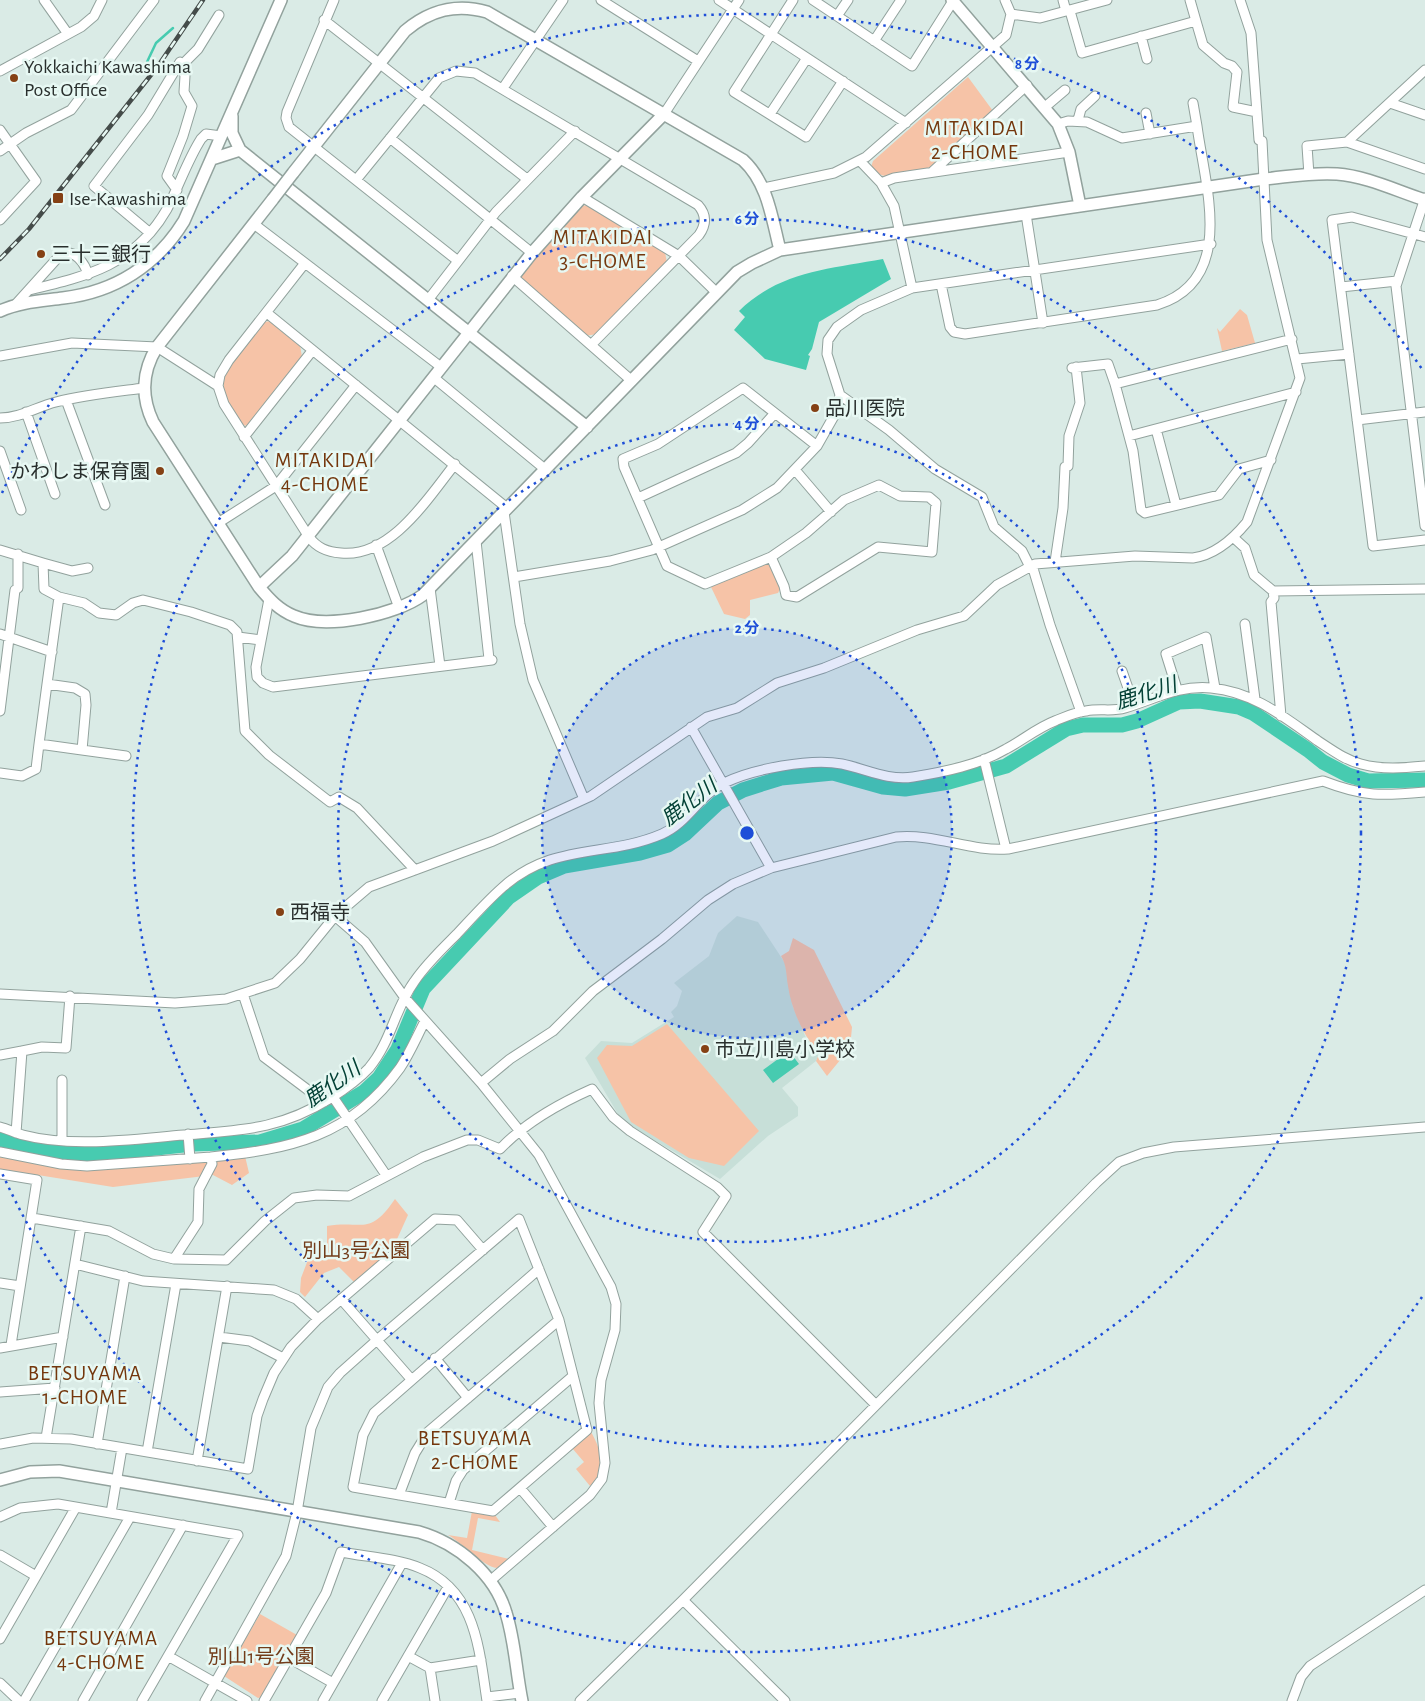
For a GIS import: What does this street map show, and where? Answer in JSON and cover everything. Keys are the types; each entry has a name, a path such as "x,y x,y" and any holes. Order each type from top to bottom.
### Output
{"street":[{"path":"44,0 68,34"},
{"path":"0,71 88,22 94,16 102,0"},
{"path":"0,151 26,134 71,110 154,0"},
{"path":"0,311 16,304 94,292 128,277 146,266 169,245 184,222 281,0"},
{"path":"334,0 324,20 286,118 289,127 313,148 458,261"},
{"path":"502,88 563,0"},
{"path":"601,0 698,61"},
{"path":"719,0 906,123"},
{"path":"259,587 286,563 309,537 512,276 582,197 664,114 738,0"},
{"path":"794,0 734,92 806,138 843,81"},
{"path":"813,0 912,66 953,1 1027,85 1058,124 1069,152 1080,206"},
{"path":"837,16 848,0"},
{"path":"874,41 901,0"},
{"path":"764,188 834,173 872,153 1006,35 1011,14 1005,0"},
{"path":"1063,0 1082,53 1196,21"},
{"path":"1011,14 1040,18 1107,0"},
{"path":"1190,0 1203,45 1232,66 1237,72 1233,107 1257,112"},
{"path":"0,994 70,996 175,1003 214,1001 275,983 300,959 335,916 369,887 493,841 584,798 615,782 710,715 736,708 777,683 824,668 918,630 964,616 996,586 1031,566 1055,562 1135,556 1202,557 1234,538 1247,522 1300,378 1267,240 1262,141 1259,140 1251,33 1240,0"},
{"path":"780,250 764,188 752,168 734,153 487,12 483,5 450,8 422,18 402,35 157,348 147,370 144,388 146,406 153,422 259,587 269,599 294,616 316,622 332,621 399,608 414,601 430,588 737,272 780,250 1264,179 1335,174 1356,177 1425,199 1396,286 1425,526"},
{"path":"181,66 198,49 219,15"},
{"path":"324,20 527,179"},
{"path":"1141,36 1147,59"},
{"path":"770,114 807,58"},
{"path":"150,233 94,186 148,115 180,62 184,76 184,92 192,106 183,136 167,176 177,190"},
{"path":"1347,142 1425,70"},
{"path":"356,180 439,78 456,71 475,73 688,198 703,210 705,218 703,230 591,345"},
{"path":"932,172 1027,85"},
{"path":"1045,107 1065,90"},
{"path":"1078,120 1081,109 1095,96"},
{"path":"1390,102 1425,115"},
{"path":"941,284 947,322 954,332 965,334 1165,303 1184,291 1198,277 1211,244 1206,188 1193,103"},
{"path":"232,112 232,132 240,150 587,427"},
{"path":"1146,113 1150,134"},
{"path":"1058,124 1078,120 1093,123 1122,138 1197,126"},
{"path":"0,130 36,181 0,220"},
{"path":"428,300 491,219 527,179 575,131"},
{"path":"29,290 88,275 112,265 132,252 150,233 177,190 201,139 206,134 221,136"},
{"path":"390,138 532,253"},
{"path":"1309,175 1307,146 1347,142 1425,169"},
{"path":"212,159 240,150"},
{"path":"881,183 894,178 1069,152"},
{"path":"860,161 881,183 894,206 912,288"},
{"path":"582,197 679,256 716,293"},
{"path":"1026,214 1044,323"},
{"path":"1425,237 1352,217 1332,220 1373,546 1425,540"},
{"path":"254,224 305,263 437,372 546,470"},
{"path":"514,577 610,561 660,547 754,503 777,488 796,471 817,446 834,416 840,396 826,346 831,333 861,310 912,288 1211,244"},
{"path":"16,304 59,255 65,252 71,253 84,263 88,275"},
{"path":"305,263 229,360 220,375 218,386 224,404 244,437 314,544 327,551 348,554 376,545 400,530 455,464"},
{"path":"512,276 632,381"},
{"path":"1341,287 1397,280"},
{"path":"267,313 455,464 506,510 526,656 533,680 584,798"},
{"path":"1115,384 1292,339"},
{"path":"0,356 72,343 157,348 218,386"},
{"path":"244,437 312,351"},
{"path":"1296,359 1349,354"},
{"path":"1055,562 1063,508 1065,467 1068,466 1069,436 1080,403 1074,368 1108,364 1129,436 1141,510 1145,513 1219,495 1239,469 1271,460"},
{"path":"218,523 276,486 356,385"},
{"path":"0,418 16,417 26,412 66,400 144,388"},
{"path":"771,556 786,595 797,597 878,547 932,552 936,503 929,497 900,496 879,485 844,500 806,533 771,556 705,584 667,566 624,467 623,459 658,444 743,388 817,446"},
{"path":"1129,436 1296,392"},
{"path":"840,396 889,430 935,469 982,497 994,527 1022,552 1031,566 1081,712"},
{"path":"66,400 105,505"},
{"path":"26,412 55,494"},
{"path":"1358,420 1425,412"},
{"path":"638,498 736,452 748,443 774,413"},
{"path":"1156,429 1176,506"},
{"path":"0,451 21,510"},
{"path":"796,471 832,512"},
{"path":"1234,538 1245,548 1254,575 1273,591 1425,589"},
{"path":"269,599 256,673 263,683 273,687 491,660 476,542"},
{"path":"376,545 399,608"},
{"path":"0,550 72,571 88,568"},
{"path":"0,711 14,592 18,588 18,554"},
{"path":"43,563 44,589 60,597 84,603 99,613 116,615 133,603 150,601 230,625 237,632 238,637 245,731 269,755 330,802 339,797 357,808 415,870"},
{"path":"430,588 440,666"},
{"path":"1273,591 1274,598 1271,602 1281,716"},
{"path":"0,773 22,776 36,769 60,597"},
{"path":"1245,624 1255,699"},
{"path":"0,634 52,652"},
{"path":"238,637 261,640"},
{"path":"1177,689 1166,654 1206,638 1215,688"},
{"path":"1122,671 1134,705"},
{"path":"47,684 75,688 85,694 86,705 82,750"},
{"path":"0,1127 36,1138 110,1141 254,1129 278,1124 302,1115 333,1098 356,1081 370,1066 384,1047 407,999 412,983 440,951 513,879 548,860 568,853 620,845 660,835 677,825 704,798 724,783 784,766 810,762 835,763 886,777 905,778 984,760 1003,751 1038,728 1081,712 1112,711 1177,689 1190,687 1215,688 1255,699 1334,752 1357,763 1390,768 1425,766"},
{"path":"691,727 772,868"},
{"path":"39,744 126,756"},
{"path":"984,760 992,783 1006,849"},
{"path":"481,1082 560,1025 593,991 662,939 708,900 733,884 772,868 910,836 1006,849 1323,781 1354,792 1371,795 1425,792"},
{"path":"335,916 365,942 423,1019 481,1082 539,1155 588,1242 611,1287 616,1304 616,1330 599,1389 605,1464 602,1479 590,1495 490,1581"},
{"path":"243,994 264,1057 324,1102"},
{"path":"0,1055 42,1047 66,1048 70,996"},
{"path":"0,1152 61,1164 87,1166 211,1157 257,1152 288,1146 346,1120 381,1092 401,1066 423,1019"},
{"path":"16,1133 22,1051"},
{"path":"62,1080 62,1139"},
{"path":"32,1218 109,1231 152,1254 174,1259 226,1260 265,1221 294,1198 317,1195 348,1196 386,1175 467,1140 478,1140 500,1149 519,1130 563,1102 592,1089 613,1117 630,1131 717,1187 726,1196 703,1232 876,1405"},
{"path":"333,1098 346,1120 386,1175"},
{"path":"580,1701 1119,1162 1144,1153 1174,1147 1425,1127"},
{"path":"188,1135 190,1158"},
{"path":"174,1259 198,1222 199,1189 212,1164 211,1157"},
{"path":"0,1174 37,1180 11,1345"},
{"path":"0,1444 33,1438 46,1438 98,1444 249,1471 260,1407 269,1383 283,1358 300,1336 318,1319 435,1219 457,1220 483,1250"},
{"path":"205,1701 283,1565 297,1512 311,1428 318,1408 334,1380 377,1340 519,1219 539,1269 559,1320 587,1430 493,1511 352,1489 360,1444 368,1422 384,1402 539,1269"},
{"path":"46,1438 81,1226"},
{"path":"75,1264 125,1276 176,1284 265,1288 282,1292 296,1299 318,1319"},
{"path":"98,1444 125,1276"},
{"path":"0,1283 20,1286"},
{"path":"147,1452 176,1284"},
{"path":"197,1461 227,1286"},
{"path":"342,1299 411,1379"},
{"path":"399,1495 418,1446 428,1432 559,1320"},
{"path":"0,1348 63,1337"},
{"path":"219,1337 236,1338 256,1343 283,1358"},
{"path":"435,1358 468,1398"},
{"path":"448,1503 456,1481 463,1470 573,1376"},
{"path":"0,1392 55,1388"},
{"path":"111,1513 122,1448"},
{"path":"0,1480 23,1473 48,1470 432,1536 462,1552 490,1581 507,1614 521,1697 487,1699 481,1660 468,1611 448,1587 436,1576 419,1567 340,1552 326,1593 264,1701"},
{"path":"520,1488 553,1527"},
{"path":"0,1517 20,1508 58,1504 238,1535 142,1701"},
{"path":"0,1639 76,1507"},
{"path":"24,1701 130,1517"},
{"path":"83,1701 183,1525"},
{"path":"0,1555 36,1576"},
{"path":"323,1701 402,1563"},
{"path":"382,1701 448,1587"},
{"path":"1292,1701 1301,1677 1310,1666 1425,1590"},
{"path":"683,1600 785,1701"},
{"path":"168,1656 247,1701"},
{"path":"408,1656 430,1668 481,1660"},
{"path":"289,1658 333,1683"},
{"path":"430,1668 435,1701"},
{"path":"0,1682 19,1701"}],"shaded area":[{"path":"883,259 891,279 819,322 812,349 808,355 810,356 806,370 765,359 734,330 745,317 739,311 771,287 825,269"},
{"name":"市立川島小学校","path":"737,916 758,922 785,963 793,1007 806,1038 819,1054 816,1061 782,1088 798,1107 798,1116 768,1136 720,1179 622,1121 585,1058 601,1041 632,1043 674,1017 671,1012 677,1006 682,991 674,983 709,956 718,933"},
{"path":"789,1051 799,1064 773,1083 763,1070"}],"green space":[{"path":"968,77 993,111 930,167 908,173 885,176 871,167 873,161"},
{"path":"588,205 665,252 667,263 597,334 585,336 522,281 521,274 581,206"},
{"path":"1240,309 1247,315 1255,343 1222,351 1217,328 1220,332"},
{"path":"270,321 300,345 302,357 248,426 242,425 226,400 224,382 227,372 238,354 265,322"},
{"path":"765,563 770,564 781,587 778,593 750,600 750,615 745,619 724,614 711,587"},
{"path":"793,938 814,950 852,1027 850,1048 827,1076 816,1061 819,1054 808,1039 792,1005 781,956 789,951"},
{"path":"667,1024 759,1131 724,1166 689,1158 631,1122 597,1058 607,1045 632,1046"},
{"path":"0,1155 48,1164 245,1156 249,1173 232,1185 213,1175 113,1187 0,1169"},
{"name":"別山3号公園","path":"395,1199 408,1215 393,1248 354,1282 339,1267 324,1273 305,1297 300,1292 301,1278 311,1252 327,1243 327,1226 372,1223 386,1211"},
{"path":"591,1432 601,1459 599,1473 590,1486 576,1469 584,1462 572,1448"},
{"path":"472,1511 495,1515 500,1522 478,1518 472,1550 509,1559 497,1568 479,1559 448,1535 467,1538"},
{"name":"別山1号公園","path":"260,1614 297,1635 262,1697 258,1698 224,1676"}],"waterway":[{"path":"147,62 156,43 173,28"},
{"name":"鹿化川","path":"0,1140 25,1147 62,1153 100,1154 193,1144 260,1142 303,1129 364,1092 379,1078 398,1049 423,989 509,897 538,877 564,866 640,853 668,845 685,834 718,803 743,790 781,778 833,773 883,787 905,789 949,782 1006,766 1066,729 1083,725 1122,725 1137,721 1179,702 1200,701 1239,707 1253,713 1323,762 1348,775 1368,781 1425,780"}],"railway":[{"path":"0,259 29,229 158,66 203,0"}],"place":[{"name":"Yokkaichi Kawashima Post Office","path":"14,78"},
{"name":"Ise-Kawashima","path":"58,198"},
{"name":"三十三銀行","path":"41,254"},
{"name":"品川医院","path":"815,408"},
{"name":"かわしま保育園","path":"160,471"},
{"name":"西福寺","path":"280,912"},
{"name":"市立川島小学校","path":"705,1049"}],"district":[{"name":"MITAKIDAI 2-CHOME","path":"975,140"},
{"name":"MITAKIDAI 3-CHOME","path":"603,249"},
{"name":"MITAKIDAI 4-CHOME","path":"325,472"},
{"name":"BETSUYAMA 1-CHOME","path":"85,1385"},
{"name":"BETSUYAMA 2-CHOME","path":"475,1450"},
{"name":"BETSUYAMA 4-CHOME","path":"101,1650"}]}
